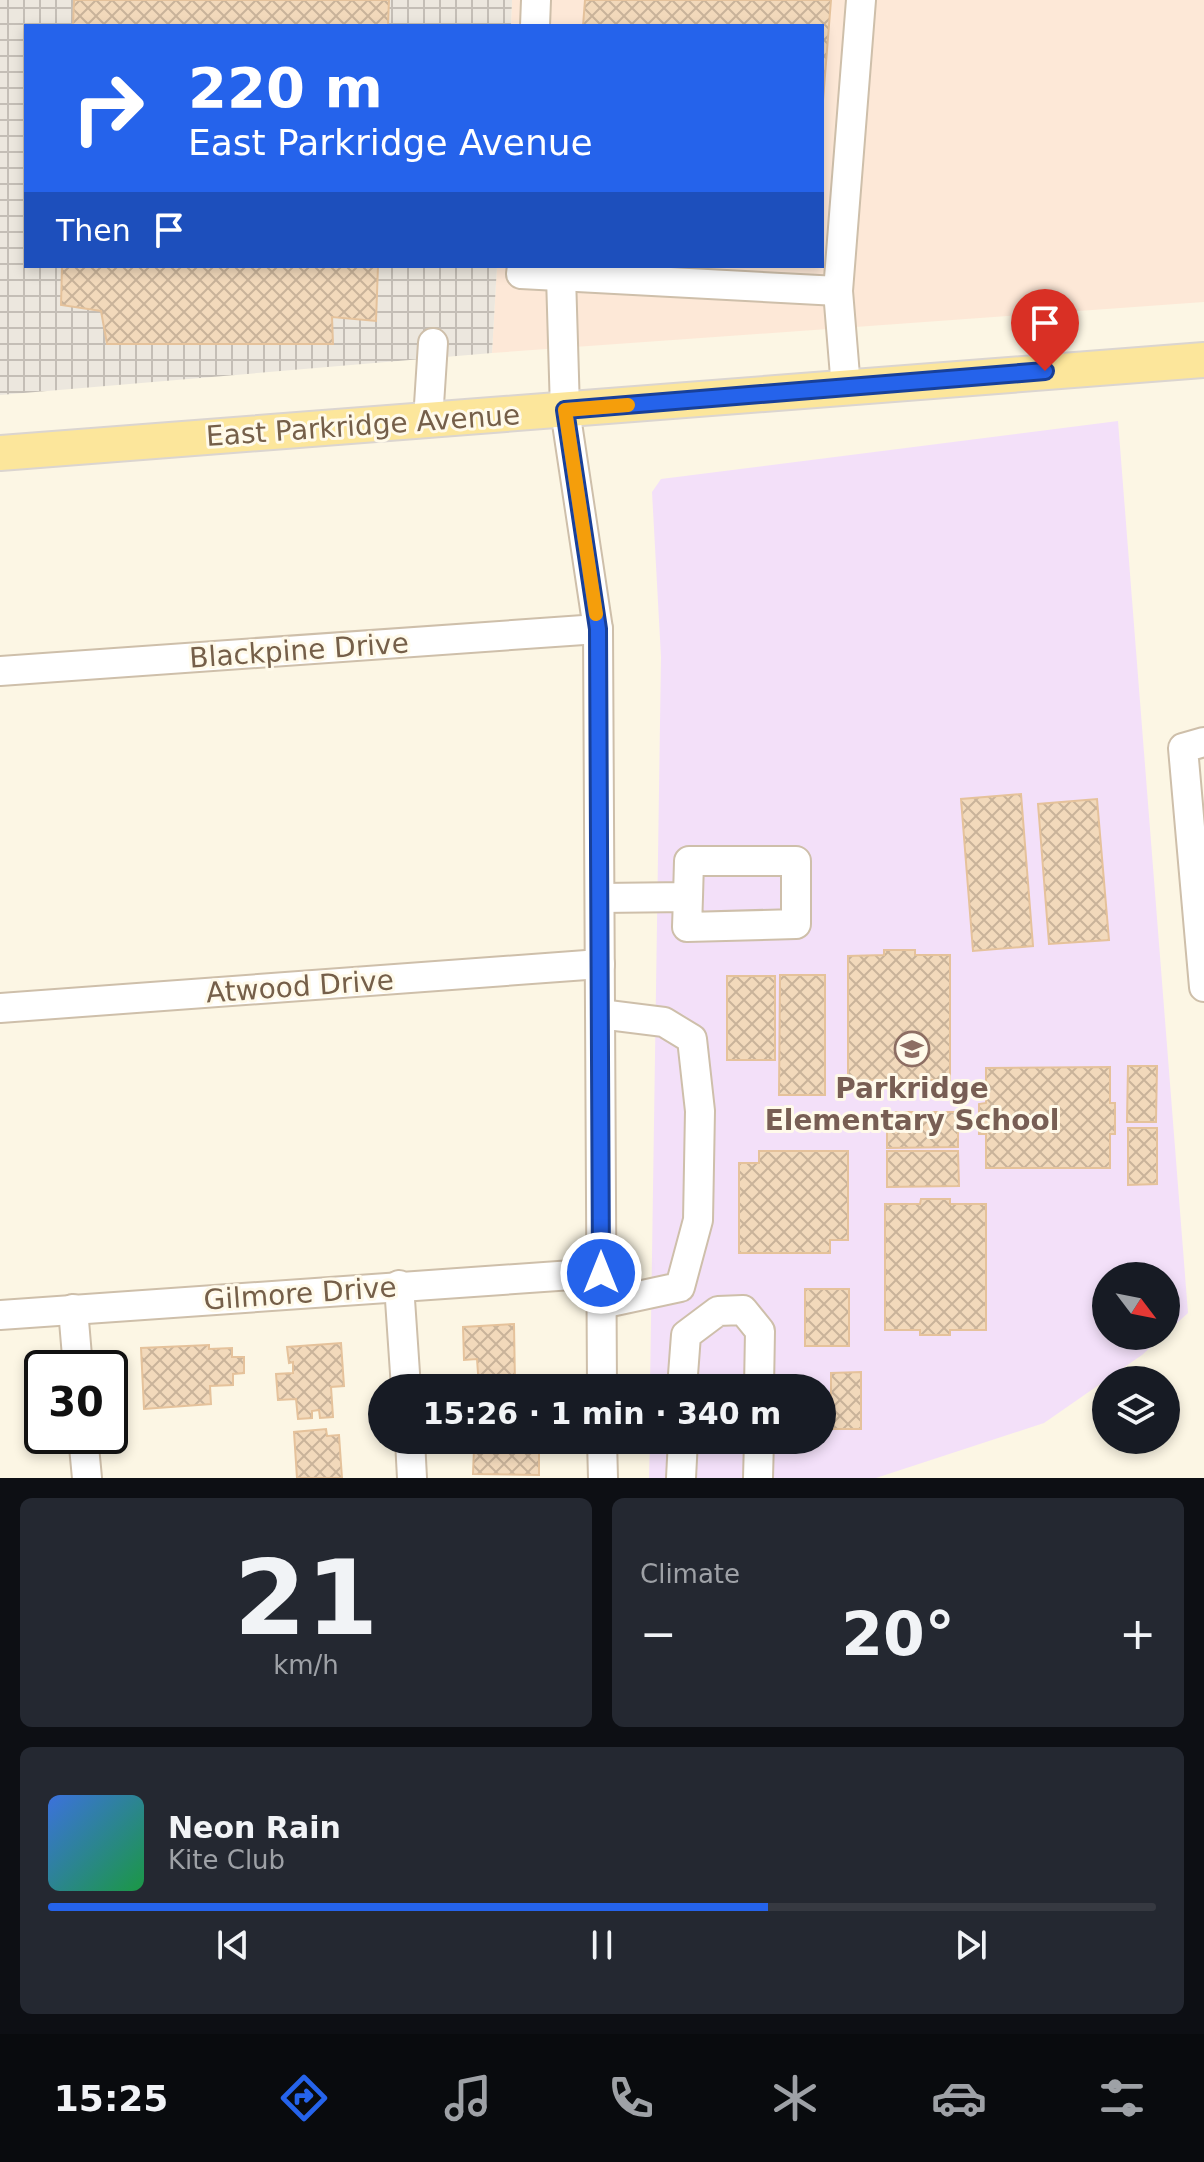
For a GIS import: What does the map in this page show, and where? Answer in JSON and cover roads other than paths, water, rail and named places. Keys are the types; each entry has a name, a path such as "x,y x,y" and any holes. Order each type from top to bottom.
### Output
{"main road":[{"name":"East Parkridge Avenue","path":"0,453 1204,360"}],"street":[{"path":"535,24 536,0"},
{"path":"846,388 838,291 861,0"},
{"path":"522,268 521,274 838,291"},
{"path":"561,276 565,410 598,629 602,1374"},
{"path":"428,420 433,343"},
{"name":"Blackpine Drive","path":"0,671 598,629"},
{"path":"1204,742 1183,748 1204,987"},
{"path":"600,898 688,897"},
{"name":"Atwood Drive","path":"0,1008 600,964"},
{"path":"600,1014 664,1022 692,1039 700,1111 698,1220 680,1287 601,1304"},
{"name":"Gilmore Drive","path":"0,1315 601,1273"},
{"path":"399,1285 405,1374"},
{"path":"73,1309 76,1350"},
{"path":"683,1374 686,1335 718,1311 743,1310 760,1331 759,1374"},
{"path":"85,1454 87,1478"},
{"path":"411,1454 412,1478"},
{"path":"602,1454 603,1478"},
{"path":"681,1478 682,1454"},
{"path":"758,1478 759,1454"}],"place":[{"name":"Parkridge Elementary School","path":"912,1049"}]}
